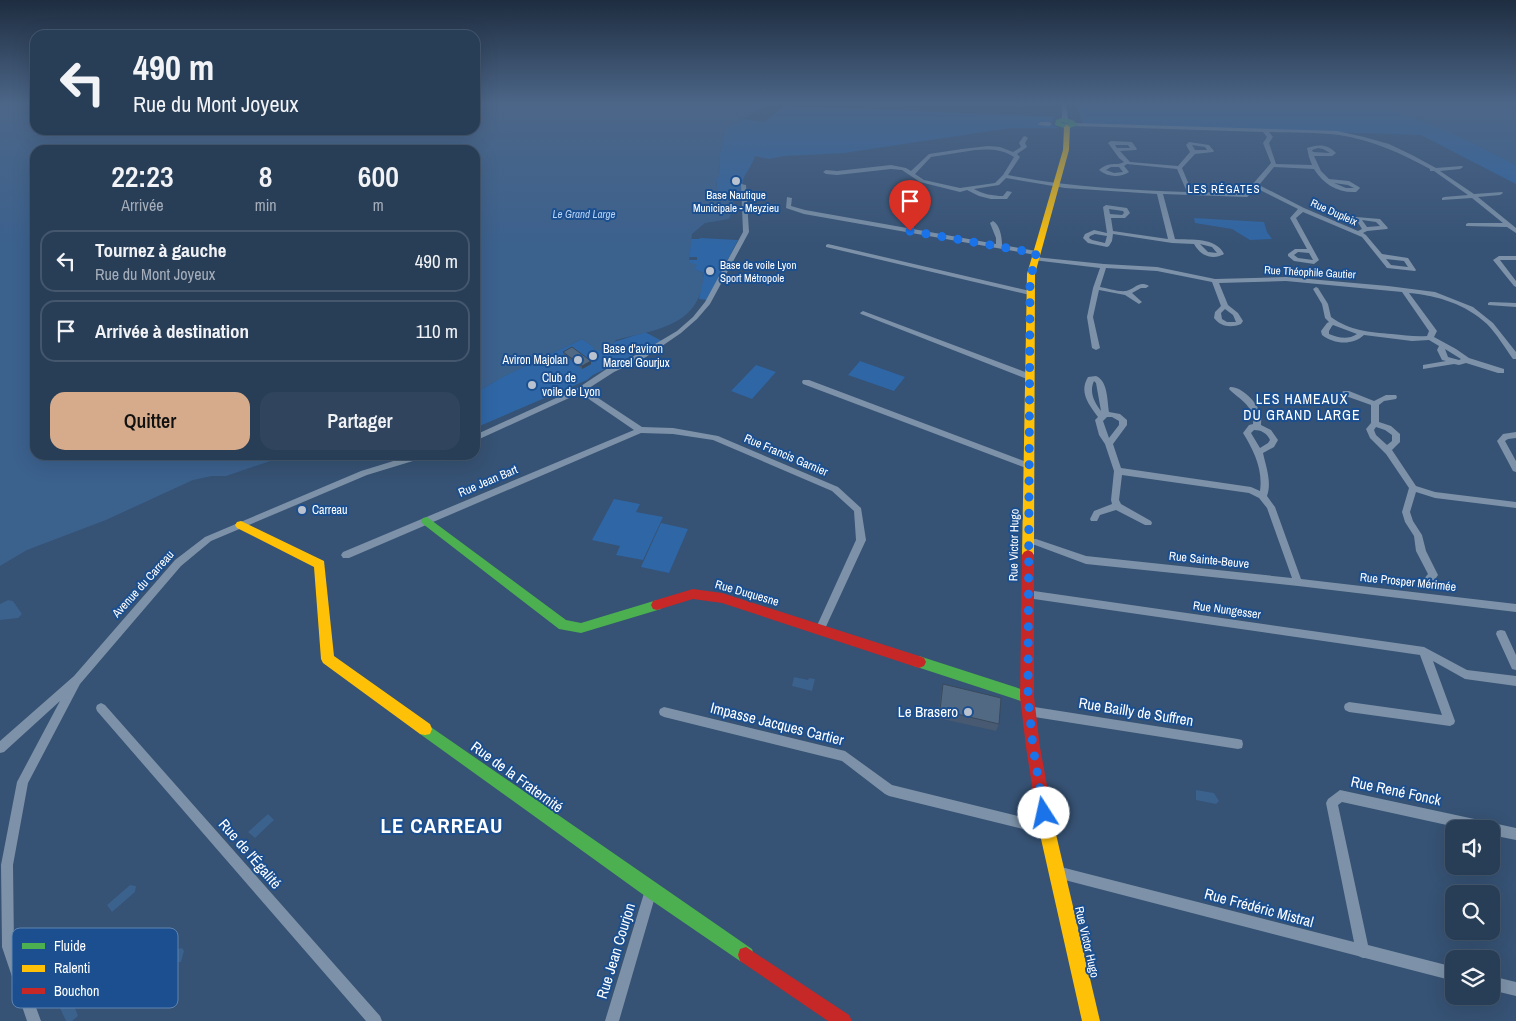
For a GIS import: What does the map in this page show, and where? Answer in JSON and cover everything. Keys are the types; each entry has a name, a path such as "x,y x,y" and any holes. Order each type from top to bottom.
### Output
{"street":[{"path":"913,173 929,156 966,151"},
{"path":"826,172 837,173 891,167 913,173 922,181 960,190 997,184 1005,176 1017,157 1003,151"},
{"path":"1014,154 1019,151"},
{"name":"Rue Victor Hugo","path":"1066,151 1031,274 1027,594 1028,711 1047,830 1092,1021"},
{"path":"1117,151 1127,162"},
{"path":"1248,194 1273,164 1269,151"},
{"path":"1398,151 1472,196 1516,231"},
{"path":"1179,168 1193,152"},
{"path":"1310,154 1314,167 1327,181"},
{"path":"1121,166 1127,162 1179,168"},
{"path":"1273,164 1314,167"},
{"path":"1432,170 1460,167"},
{"path":"1179,168 1190,193"},
{"name":"Rue Dupleix","path":"1005,176 1056,186 1160,193 1248,194 1278,197"},
{"path":"480,436 582,390 612,370 643,355 679,332 708,304 746,232 743,185"},
{"name":"Rue Dupleix","path":"1255,185 1302,209 1364,236 1380,256 1389,267 1414,270 1406,260 1380,256"},
{"path":"969,188 974,192 1000,198 1005,198 1009,192"},
{"path":"1160,193 1172,241"},
{"path":"1444,199 1500,193"},
{"path":"789,198 788,207 804,212 999,246 1036,256 1104,266 1157,269 1215,281 1225,306"},
{"name":"Rue Dupleix","path":"1302,209 1293,218 1311,250"},
{"path":"906,210 911,226 910,231"},
{"path":"1108,216 1110,233 1172,241 1196,242"},
{"path":"1468,225 1516,222"},
{"path":"993,223 999,238 999,246"},
{"name":"Rue Dupleix","path":"1359,234 1365,229"},
{"path":"828,246 1030,293"},
{"path":"1516,258 1499,258 1496,260 1516,285"},
{"path":"1096,348 1090,317 1096,288 1104,266"},
{"name":"Rue Théophile Gautier","path":"1215,281 1286,279 1435,294 1471,308 1491,324 1516,358"},
{"path":"1127,293 1140,286 1146,286"},
{"path":"1096,288 1127,293 1139,302"},
{"name":"Rue Théophile Gautier","path":"1316,289 1325,304 1328,318 1343,328 1361,334 1421,339 1430,338"},
{"path":"1404,290 1433,331 1430,338 1461,354 1466,360 1501,371"},
{"path":"1490,304 1516,305"},
{"path":"863,313 1030,377"},
{"name":"Rue Théophile Gautier","path":"1334,323 1329,324 1325,331 1326,335 1332,338 1349,340 1361,334"},
{"path":"1443,346 1442,354 1452,362 1459,364 1466,360"},
{"path":"1426,367 1452,362"},
{"path":"806,382 1029,466"},
{"path":"1233,389 1251,403 1256,410 1259,417 1257,426"},
{"path":"582,390 640,430"},
{"path":"1346,393 1376,404"},
{"path":"1376,424 1374,410 1376,404 1380,399 1393,397"},
{"path":"1109,444 1123,425 1122,420 1117,415 1104,416 1099,420 1118,471 1115,500 1117,506 1148,523"},
{"path":"1376,424 1388,428 1396,434 1396,442 1387,449"},
{"path":"1376,424 1370,429 1370,432 1387,449 1413,488 1435,495 1516,505"},
{"path":"1259,452 1271,445 1274,440 1272,434 1257,426 1252,427 1247,433 1259,452 1264,485 1262,496"},
{"name":"Rue Jean Bart","path":"346,555 640,430"},
{"name":"Rue Francis Garnier","path":"640,430 673,431 715,438 835,489 858,510 861,540 820,630"},
{"path":"1516,435 1506,436 1501,441 1516,469"},
{"name":"Avenue du Carreau","path":"0,748 78,679 178,563 208,539 364,473 407,460"},
{"path":"1118,471 1251,490 1262,496 1271,507 1298,582"},
{"name":"Rue Prosper Mérimée","path":"1413,488 1406,512 1409,522 1418,535 1421,551 1431,567 1433,575 1428,580"},
{"path":"1094,519 1097,513 1117,506"},
{"name":"Rue Duquesne","path":"427,521 564,625 581,628 693,594 722,598 921,664 1028,697"},
{"name":"Rue de la Fraternité","path":"240,525 320,564 328,659 651,890 843,1021"},
{"name":"Rue Sainte-Beuve","path":"1028,541 1036,542 1086,560 1298,582"},
{"name":"Rue Prosper Mérimée","path":"1298,582 1516,608"},
{"name":"Rue Nungesser","path":"1027,594 1424,652 1465,674 1516,682"},
{"path":"1501,634 1516,666"},
{"path":"1349,707 1450,721 1424,652"},
{"path":"12,958 8,947 8,865 23,782 78,679"},
{"name":"Rue de l'Égalité","path":"101,708 375,1021"},
{"name":"Rue Bailly de Suffren","path":"1028,711 1238,744"},
{"name":"Impasse Jacques Cartier","path":"664,712 845,756 889,790 1047,830"},
{"name":"Rue René Fonck","path":"1364,952 1332,803 1340,796 1516,834"},
{"name":"Rue Frédéric Mistral","path":"1057,872 1445,972"},
{"name":"Rue Jean Courjon","path":"612,1021 651,890"},
{"path":"1500,986 1516,990"},
{"path":"29,1008 34,1021"}],"shaded area":[{"path":"721,151 860,151 784,156 769,159 755,156 743,179 743,199 727,201 718,197 716,179 719,176"},
{"path":"1451,151 1488,151 1516,165 1516,184"},
{"path":"1194,218 1264,222 1267,232 1272,239 1250,240 1232,229 1195,223"},
{"name":"Base de voile Lyon Sport Métropole","path":"690,239 738,240 707,300 699,299 704,273 693,269 696,265 689,263 689,260 697,260 697,257 689,257"},
{"name":"Club de voile de Lyon","path":"645,332 662,341 593,375 587,380 480,426 480,390 504,376 582,339 593,346 608,344"},
{"path":"860,361 905,377 894,391 848,375"},
{"path":"756,365 776,372 752,399 731,391"},
{"path":"614,499 640,504 636,512 663,517 643,560 616,555 620,546 592,540"},
{"path":"661,523 688,529 669,573 641,567"}],"water":[{"name":"Le Grand Large","path":"0,151 30,151 30,460 273,460 226,476 212,476 193,480 106,520 27,550 0,566"},
{"name":"Le Grand Large","path":"480,151 721,151 719,176 716,179 718,197 727,201 733,201 734,206 729,219 705,223 692,234 689,262 697,265 694,269 704,273 698,299 692,309 673,323 662,328 616,340 613,344 608,344 603,350 595,351 592,346 582,339 480,390"},
{"path":"1487,151 1516,151 1516,165"},
{"path":"8,600 13,601 22,614 18,618 0,620 0,604"},
{"path":"794,677 808,680 809,678 815,679 812,691 792,686"},
{"path":"1196,790 1214,793 1219,801 1216,804 1196,800"},
{"path":"268,814 274,820 255,838 248,832"},
{"path":"130,885 136,886 135,892 112,912 107,905"},
{"path":"182,948 184,951 181,962 178,962 178,949"},
{"path":"60,1008 75,1008 78,1016 72,1021 66,1021"}],"building":[{"name":"Aviron Majolan","path":"572,347 591,361 582,366 563,352"},
{"name":"Le Brasero","path":"943,684 1001,698 999,724 940,710"}],"traffic: fast":[{"path":"427,521 563,625 581,628 657,605"},
{"path":"919,662 1027,697"},
{"path":"425,729 651,890 746,955"}],"traffic: slow":[{"path":"1028,555 1031,274 1066,151"},
{"path":"241,525 320,564 328,659 425,729"},
{"path":"1047,830 1091,1021"}],"traffic: jam":[{"path":"1028,555 1027,697 1033,747 1047,830"},
{"path":"657,605 693,594 722,598 919,662"},
{"path":"746,955 843,1021"}],"place":[{"name":"Base Nautique Municipale - Meyzieu","path":"736,181"},
{"name":"Base de voile Lyon Sport Métropole","path":"710,271"},
{"name":"Base d'aviron Marcel Gourjux","path":"593,356"},
{"name":"Aviron Majolan","path":"578,360"},
{"name":"Club de voile de Lyon","path":"532,385"},
{"name":"Carreau","path":"302,510"},
{"name":"Le Brasero","path":"968,712"}],"district":[{"name":"LES RÉGATES","path":"1224,189"},
{"name":"LES HAMEAUX DU GRAND LARGE","path":"1302,408"},
{"name":"LE CARREAU","path":"442,826"}],"route":[{"path":"910,231 1036,253 1030,282 1031,347 1027,594 1028,711 1044,813"}]}
